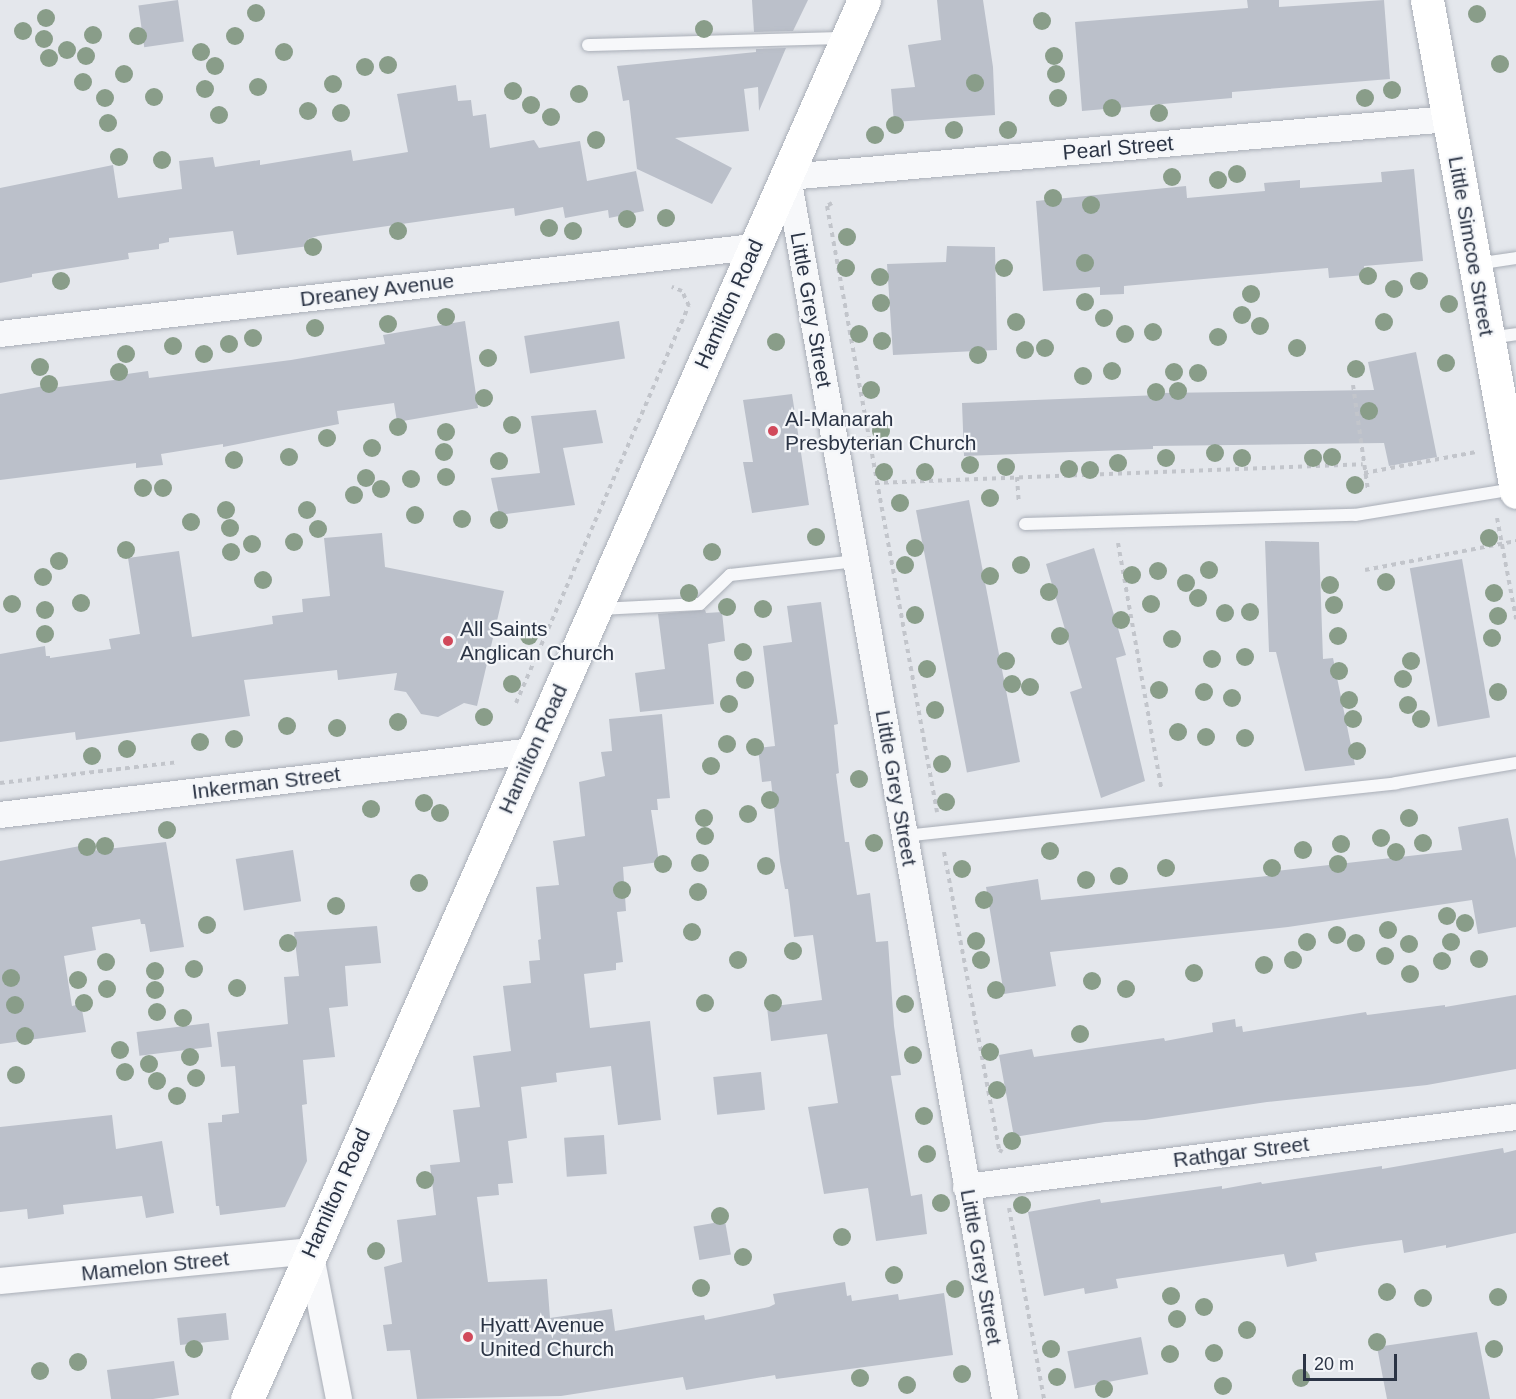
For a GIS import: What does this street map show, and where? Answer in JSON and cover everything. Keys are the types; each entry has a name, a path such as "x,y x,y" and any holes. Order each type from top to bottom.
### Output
{"main road":[{"name":"Hamilton Road","path":"247,1399 310,1251 753,247 788,177 864,0"},
{"name":"Little Simcoe Street","path":"1427,0 1474,265 1502,336 1508,446 1516,490"}],"street":[{"name":"Pearl Street","path":"788,177 1448,119"},
{"name":"Little Grey Street","path":"788,177 1005,1399"},
{"name":"Dreaney Avenue","path":"0,334 753,247"},
{"name":"Inkerman Street","path":"0,815 532,751"},
{"name":"Rathgar Street","path":"966,1187 1516,1117"},
{"name":"Mamelon Street","path":"0,1281 310,1251"},
{"path":"310,1251 339,1399"}],"lane":[{"path":"588,45 848,38"},
{"path":"1474,265 1516,258"},
{"path":"1025,524 1355,514 1516,490"},
{"path":"594,609 700,604 730,575 856,561"},
{"path":"904,836 1396,783 1516,763"}],"path":[{"path":"836,201 827,206 999,1150 1008,1154"},
{"path":"513,708 689,306 682,291 668,285"},
{"path":"1353,385 1364,473 1372,512"},
{"path":"1364,473 1508,446"},
{"path":"842,484 1363,464"},
{"path":"1497,518 1516,619"},
{"path":"1114,522 1165,808"},
{"path":"1365,570 1516,541"},
{"path":"0,783 187,761"},
{"path":"1008,1205 1044,1399"}],"building":[{"path":"178,0 184,42 144,47 138,6"},
{"path":"752,0 808,0 793,31 754,32"},
{"path":"937,0 983,0 993,67 995,115 894,122 891,89 915,87 908,45 941,40"},
{"path":"1247,0 1279,0 1279,7 1384,0 1390,79 1232,92 1232,98 1082,111 1075,22 1248,8"},
{"path":"786,48 759,111 758,87 744,89 749,131 675,138 732,168 712,204 637,169 629,100 623,101 617,66 756,52 756,49"},
{"path":"456,85 458,101 471,100 473,116 486,114 490,148 534,140 539,148 580,141 587,181 636,171 644,211 609,218 608,210 565,218 563,207 515,216 514,208 318,236 308,239 309,246 237,255 233,231 169,238 169,242 159,244 159,249 128,253 129,259 32,274 32,277 0,283 0,188 113,165 118,198 182,189 179,161 213,157 215,167 260,160 260,165 351,150 353,161 408,152 397,94"},
{"path":"1414,169 1423,261 1364,266 1365,275 1329,278 1328,268 1124,286 1124,294 1100,295 1100,287 1043,291 1036,201 1186,186 1187,198 1265,191 1264,183 1300,180 1300,188 1382,182 1381,172"},
{"path":"947,246 995,247 997,350 893,355 887,264 946,262"},
{"path":"465,321 478,408 397,422 394,403 337,411 339,424 223,447 223,444 161,454 163,465 136,468 136,463 0,480 0,394 50,385 51,388 114,380 113,376 148,371 149,378 291,360 385,344 383,335"},
{"path":"619,321 625,359 530,374 524,336"},
{"path":"1416,352 1437,457 1389,466 1384,443 1153,446 1153,449 964,456 962,403 1160,395 1159,393 1374,390 1368,362"},
{"name":"Al-Manarah Presbyterian Church","path":"792,394 809,505 752,513 743,462 753,462 743,400"},
{"path":"596,410 603,443 563,448 575,505 499,515 491,478 540,473 531,416"},
{"path":"969,500 1020,762 967,772 916,510"},
{"path":"382,533 385,567 504,591 477,706 464,703 438,717 421,714 406,692 394,690 397,673 338,680 337,670 244,680 250,716 76,740 75,732 0,742 0,654 45,646 46,656 50,658 111,649 109,639 140,634 128,558 179,551 192,637 273,624 272,616 303,612 302,599 330,596 324,538"},
{"path":"1265,541 1319,542 1323,659 1333,658 1355,765 1305,771 1276,652 1269,652"},
{"path":"1094,548 1126,655 1116,658 1145,781 1101,798 1070,692 1082,688 1046,564"},
{"path":"1462,559 1490,718 1438,727 1410,568"},
{"path":"821,602 838,724 834,725 839,773 836,774 845,842 849,842 857,895 870,893 876,942 888,941 894,1026 901,1075 891,1076 911,1196 922,1194 927,1234 876,1241 868,1188 824,1194 808,1107 838,1103 827,1034 771,1041 767,1007 822,1000 813,935 794,937 788,889 785,889 780,861 771,781 762,782 758,748 775,746 763,646 792,642 787,606"},
{"path":"705,610 706,613 722,612 725,641 708,644 714,704 640,712 635,673 665,669 658,614"},
{"path":"662,714 670,798 657,799 658,810 651,810 659,862 623,867 626,911 617,912 623,962 616,963 616,970 584,974 590,1028 650,1021 661,1120 618,1125 611,1066 556,1073 557,1082 521,1087 527,1138 508,1141 513,1183 498,1184 499,1195 477,1197 488,1282 547,1279 550,1318 612,1309 615,1331 704,1315 705,1320 769,1307 775,1304 773,1294 845,1282 847,1296 851,1295 852,1301 898,1294 899,1300 944,1293 953,1355 776,1379 775,1375 686,1390 683,1377 561,1396 417,1399 410,1350 387,1351 383,1325 392,1324 384,1267 402,1262 397,1220 436,1215 430,1165 460,1162 453,1110 480,1107 473,1056 511,1051 503,986 531,983 529,961 540,960 538,940 541,939 536,887 559,885 553,841 585,836 579,782 605,776 601,752 612,751 609,719"},
{"path":"1508,818 1516,859 1516,927 1478,934 1472,900 1288,927 1050,952 1056,986 1004,994 986,887 1038,879 1041,900 1277,875 1276,871 1462,850 1458,827"},
{"path":"166,842 184,947 150,952 145,924 141,924 140,919 92,927 96,950 64,956 72,1006 81,1004 86,1032 0,1044 0,861 80,846 82,852"},
{"path":"293,850 301,901 244,910 236,859"},
{"path":"377,926 381,963 345,966 348,1006 329,1008 335,1057 303,1060 307,1104 302,1105 307,1161 285,1207 220,1215 219,1206 216,1206 208,1123 222,1122 222,1115 239,1113 235,1066 221,1067 217,1032 288,1024 284,977 299,976 294,932"},
{"path":"1516,995 1516,1069 1427,1085 1267,1102 1145,1120 1105,1122 1014,1137 999,1055 1032,1049 1034,1057 1164,1038 1165,1041 1213,1032 1212,1023 1235,1019 1236,1027 1242,1026 1243,1032 1366,1012 1367,1015 1445,1005 1445,1007"},
{"path":"209,1023 212,1047 139,1056 137,1032"},
{"path":"761,1072 765,1110 717,1115 713,1077"},
{"path":"112,1115 116,1149 162,1141 174,1213 146,1218 142,1196 63,1205 64,1214 28,1219 27,1209 0,1212 0,1127"},
{"path":"604,1135 607,1174 567,1177 564,1138"},
{"path":"1503,1148 1504,1153 1516,1150 1516,1233 1446,1248 1446,1245 1404,1253 1402,1240 1365,1245 1315,1253 1317,1261 1287,1267 1284,1254 1116,1279 1118,1288 1085,1294 1084,1288 1044,1296 1028,1212 1100,1199 1101,1203 1222,1186 1222,1189 1261,1182 1262,1184 1382,1166 1382,1169"},
{"path":"725,1221 731,1254 699,1260 693,1227"},
{"path":"226,1313 229,1340 180,1345 177,1318"},
{"path":"1477,1332 1490,1399 1387,1399 1377,1347"},
{"path":"1141,1337 1148,1374 1075,1389 1067,1351"},
{"path":"174,1361 179,1395 153,1399 111,1399 107,1370"}],"place":[{"name":"Al-Manarah Presbyterian Church","path":"773,431"},
{"name":"All Saints Anglican Church","path":"448,641"},
{"name":"Hyatt Avenue United Church","path":"468,1337"}]}
